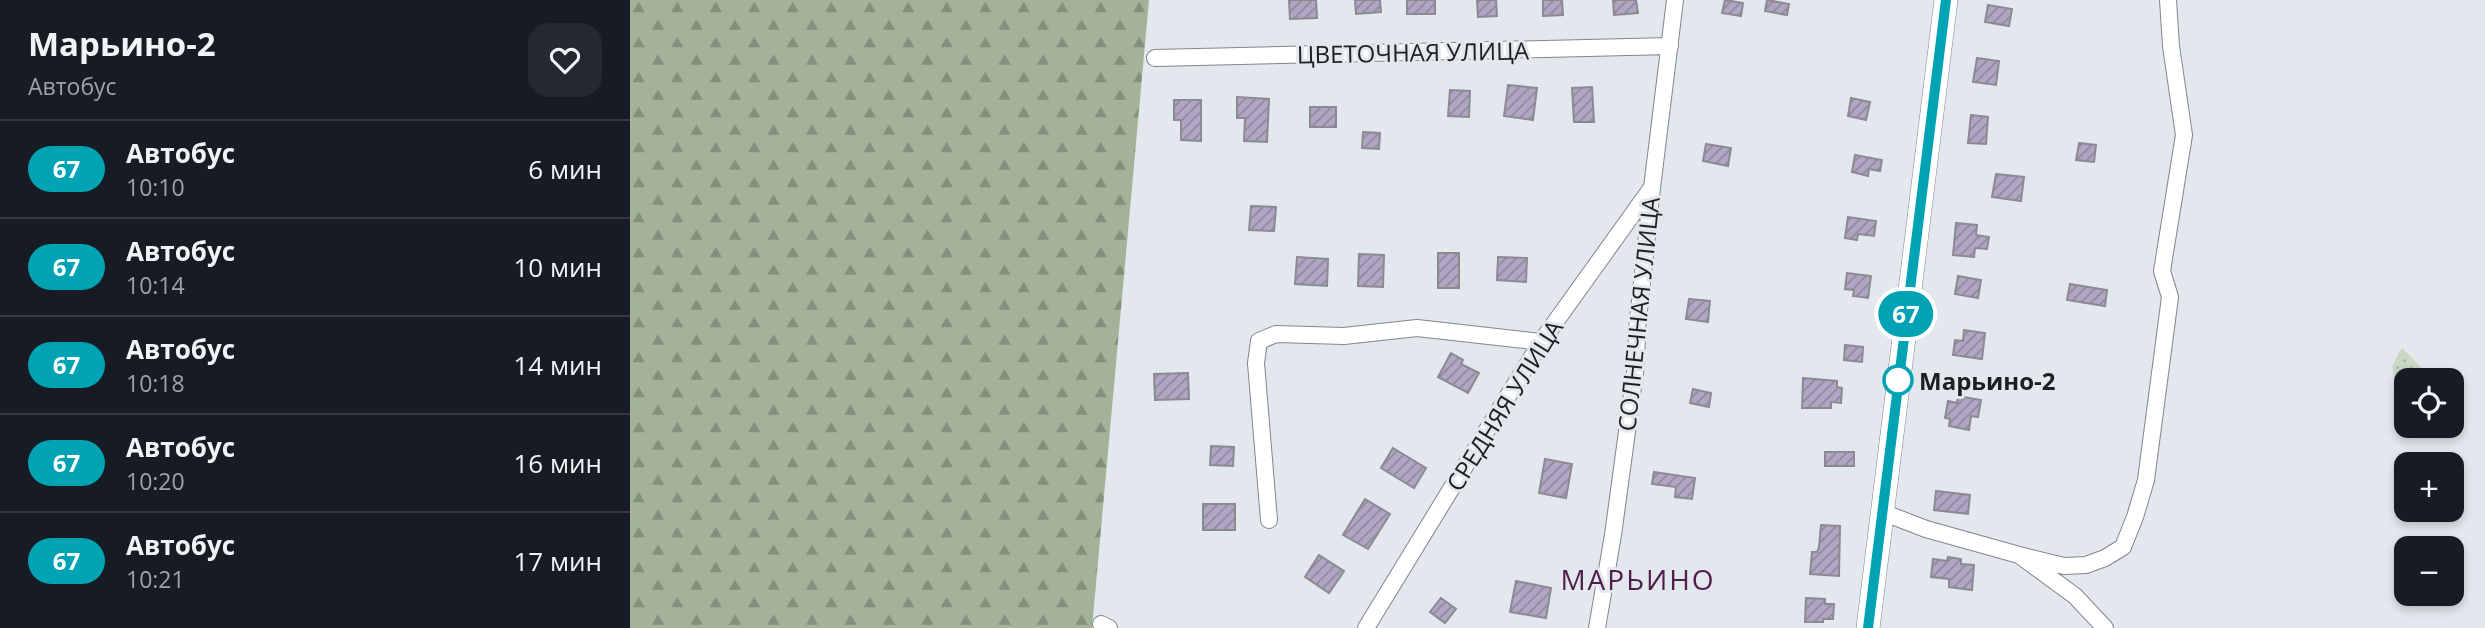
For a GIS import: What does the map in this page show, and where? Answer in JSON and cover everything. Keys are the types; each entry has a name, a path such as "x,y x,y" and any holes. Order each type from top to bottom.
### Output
{"main road":[{"path":"1868,628 1946,0"}],"street":[{"name":"СОЛНЕЧНАЯ УЛИЦА","path":"1597,628 1613,535 1636,365 1652,188 1675,0"},
{"path":"1882,512 1926,529 2064,566 2086,565 2123,547 2136,517 2146,480 2170,297 2162,271 2184,135 2171,46 2168,0"},
{"name":"ЦВЕТОЧНАЯ УЛИЦА","path":"1155,58 1670,46"},
{"name":"СРЕДНЯЯ УЛИЦА","path":"1366,628 1541,342 1652,188"},
{"path":"1269,520 1256,363 1259,341 1276,334 1344,336 1417,328 1541,342"},
{"path":"2019,555 2075,596 2105,628"}],"green space":[{"path":"630,0 1149,0 1092,628 630,628"},
{"path":"2402,348 2421,368 2394,368 2394,375 2392,366"}],"building":[{"path":"1289,0 1316,0 1317,18 1290,19"},
{"path":"1355,0 1380,0 1381,12 1356,14"},
{"path":"1407,0 1435,0 1435,14 1407,14"},
{"path":"1477,0 1496,0 1497,16 1478,17"},
{"path":"1543,0 1562,0 1563,15 1543,16"},
{"path":"1613,0 1636,0 1638,13 1614,15"},
{"path":"1725,0 1743,3 1741,16 1722,13"},
{"path":"1767,0 1789,4 1787,15 1765,11"},
{"path":"1988,5 2012,9 2009,26 1985,22"},
{"path":"1977,58 1999,61 1996,85 1973,82"},
{"path":"1508,85 1537,88 1533,120 1504,116"},
{"path":"1592,87 1594,122 1574,122 1572,88"},
{"path":"1450,90 1470,91 1469,117 1448,116"},
{"path":"1237,97 1269,99 1267,142 1244,141 1245,118 1237,118"},
{"path":"1851,98 1870,102 1866,120 1848,116"},
{"path":"1174,100 1201,100 1201,141 1181,140 1181,120 1174,120"},
{"path":"1310,107 1336,107 1336,127 1310,127"},
{"path":"1971,115 1988,117 1986,144 1968,143"},
{"path":"1363,132 1380,133 1379,149 1362,148"},
{"path":"2079,143 2096,145 2094,162 2076,160"},
{"path":"1706,144 1731,148 1728,166 1703,161"},
{"path":"1855,155 1882,160 1880,171 1869,169 1868,176 1852,172"},
{"path":"1996,174 2024,177 2021,201 1992,197"},
{"path":"1251,206 1276,207 1274,231 1249,230"},
{"path":"1848,217 1876,221 1874,236 1858,234 1857,240 1845,238"},
{"path":"1956,223 1977,225 1976,235 1989,237 1987,249 1975,248 1974,257 1953,255"},
{"path":"1438,253 1459,253 1459,288 1438,288"},
{"path":"1359,254 1384,255 1383,287 1358,286"},
{"path":"1297,257 1328,259 1327,286 1295,284"},
{"path":"1498,257 1527,258 1526,282 1497,280"},
{"path":"1847,273 1871,276 1868,298 1853,296 1854,290 1845,289"},
{"path":"1958,276 1981,280 1978,298 1955,294"},
{"path":"2070,284 2107,290 2105,306 2067,300"},
{"path":"1689,299 1710,301 1708,322 1686,319"},
{"path":"1964,330 1985,333 1982,359 1953,355 1955,340 1963,341"},
{"path":"1845,345 1863,347 1862,362 1844,360"},
{"path":"1451,353 1463,360 1461,364 1479,373 1468,393 1438,377"},
{"path":"1188,373 1189,399 1155,400 1154,374"},
{"path":"1803,378 1837,381 1837,387 1842,388 1841,403 1831,402 1831,408 1802,408"},
{"path":"1693,389 1711,393 1709,407 1690,403"},
{"path":"1958,396 1981,400 1978,417 1971,416 1969,430 1949,426 1950,419 1945,418 1948,401 1957,403"},
{"path":"1211,446 1234,447 1233,466 1210,465"},
{"path":"1393,448 1426,468 1414,488 1381,468"},
{"path":"1825,452 1854,452 1854,466 1825,466"},
{"path":"1545,459 1572,464 1566,498 1539,493"},
{"path":"1654,472 1695,478 1692,499 1675,497 1676,487 1652,484"},
{"path":"1936,491 1970,495 1968,514 1934,510"},
{"path":"1365,499 1390,514 1368,549 1343,535"},
{"path":"1203,504 1235,504 1235,530 1203,530"},
{"path":"1821,525 1840,526 1839,576 1810,574 1812,552 1817,552 1819,547"},
{"path":"1319,555 1344,571 1329,593 1305,577"},
{"path":"1948,557 1961,559 1961,564 1974,565 1972,590 1949,587 1949,579 1931,577 1933,559 1947,561"},
{"path":"1516,581 1551,588 1546,618 1510,612"},
{"path":"1441,598 1456,609 1445,623 1430,612"},
{"path":"1806,598 1825,599 1825,604 1834,604 1833,619 1805,622"}],"bus line":[{"name":"67","path":"1868,628 1946,0"}],"place":[{"name":"Марьино-2","path":"1898,380"}],"district":[{"name":"МАРЬИНО","path":"1638,579"}]}
